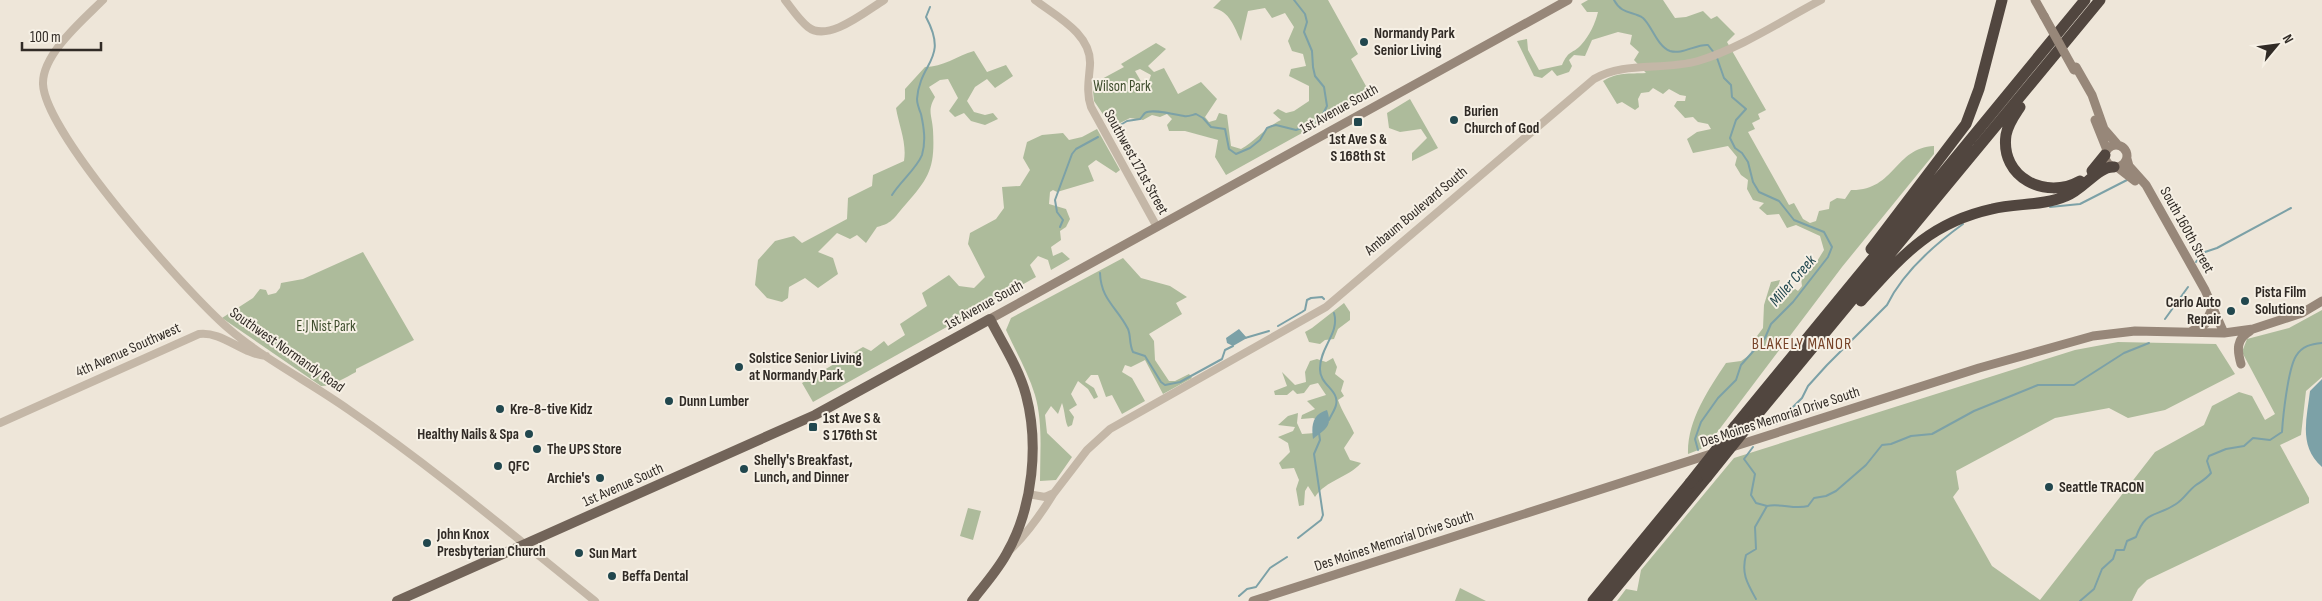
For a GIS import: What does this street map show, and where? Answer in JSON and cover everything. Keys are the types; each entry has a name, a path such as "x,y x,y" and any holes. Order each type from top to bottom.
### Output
{"highway":[{"path":"1782,369 1792,350 1966,124 1979,89 2002,0"},
{"path":"1593,601 1611,586 1690,482 2085,0"},
{"path":"1637,554 1706,477 2100,0"},
{"path":"2048,63 2009,124 2006,136 2006,149 2012,167 2020,177 2032,184 2049,189 2061,189 2086,178 2106,152"},
{"path":"1823,336 1835,328 1918,242 1948,223 1994,208 2050,201 2068,196 2084,186 2103,169 2115,167"},
{"path":"1605,601 1611,586"}],"main road":[{"name":"1st Avenue South","path":"397,601 526,546 814,415 1568,0"},
{"path":"2035,0 2046,15"},
{"path":"2039,0 2075,68 2092,95 2104,129 2117,144 2125,149 2127,159 2123,164 2115,167 2107,162 2106,152 2096,127 2090,100 2075,68"},
{"path":"2106,152 2117,144"},
{"name":"South 160th Street","path":"2127,159 2129,166 2146,185 2213,304 2214,315"},
{"name":"South 160th Street","path":"2115,167 2131,176 2140,187 2224,333"},
{"name":"Des Moines Memorial Drive South","path":"1252,601 1902,392 2049,348 2114,332 2224,333 2253,329 2302,313 2322,301"},
{"path":"2189,332 2205,324 2214,315"},
{"path":"990,319 1017,370 1026,393 1033,439 1028,494 1022,520 1008,552"},
{"path":"2241,364 2238,345 2243,336 2253,329"},
{"name":"Ambaum Boulevard South","path":"972,601 1008,552"}],"street":[{"name":"Southwest Normandy Road","path":"103,0 69,35 48,66 43,82 45,94 57,122 107,193 200,304 231,331 350,410 448,484 595,601"},
{"path":"785,0 809,28 824,32 840,27 884,0"},
{"name":"Southwest 171st Street","path":"1035,0 1074,30 1083,40 1090,58 1088,81 1090,107 1157,226"},
{"name":"Ambaum Boulevard South","path":"1008,552 1038,520 1054,493 1088,450 1110,429 1326,307 1594,79 1617,69 1669,67 1706,58 1727,50 1821,0"},
{"name":"4th Avenue Southwest","path":"0,423 198,334 212,334 247,352 268,356"},
{"path":"1028,494 1045,497 1054,493"}],"green space":[{"name":"Wilson Park","path":"1221,0 1328,0 1358,54 1351,59 1372,97 1358,102 1226,175 1215,157 1218,140 1185,131 1169,131 1167,125 1172,119 1167,114 1160,117 1152,115 1143,120 1130,118 1120,123 1109,123 1094,101 1093,91 1100,80 1124,67 1121,64 1156,43 1166,49 1148,66 1154,72 1164,68 1178,94 1201,82 1217,99 1205,117 1209,122 1216,120 1219,113 1227,115 1231,146 1241,149 1281,120 1273,113 1278,109 1286,113 1294,111 1309,101 1309,86 1289,76 1291,69 1306,66 1303,54 1292,51 1288,41 1294,27 1285,13 1272,18 1265,8 1248,11 1241,41 1234,25 1224,12 1213,8","holes":["1140,69 1151,75 1146,90 1135,71"]},
{"path":"1588,0 1663,0 1675,18 1686,17 1703,11 1711,19 1717,16 1735,34 1727,42 1766,110 1758,114 1760,119 1752,123 1755,129 1748,132 1789,205 1794,203 1803,219 1810,223 1816,221 1819,211 1829,209 1830,202 1837,198 1845,199 1851,190 1877,184 1910,154 1934,146 1934,154 1842,267 1706,447 1688,454 1691,430 1695,418 1712,384 1726,363 1741,361 1751,354 1754,340 1763,328 1764,305 1771,282 1780,280 1777,290 1785,296 1791,286 1798,291 1802,286 1800,271 1811,271 1824,250 1820,236 1796,225 1787,228 1779,214 1767,215 1759,208 1764,203 1753,200 1747,189 1748,180 1741,175 1735,165 1737,157 1728,146 1693,153 1687,139 1697,132 1711,129 1708,124 1698,122 1693,117 1685,118 1674,106 1677,101 1685,101 1686,96 1669,89 1663,94 1653,88 1649,92 1641,93 1638,99 1639,107 1635,110 1622,102 1617,104 1603,81 1619,75 1646,73 1634,60 1639,52 1630,44 1632,35 1618,32 1592,40 1585,56 1574,55 1569,60 1572,66 1569,72 1557,76 1552,70 1542,78 1534,76 1517,41 1527,39 1528,50 1539,70 1562,65 1569,54 1584,41 1594,25 1598,12 1587,12 1581,4"},
{"path":"974,51 987,72 1006,65 1013,76 995,88 987,79 975,87 967,101 974,112 985,115 993,113 998,119 985,125 971,121 964,113 955,117 949,111 958,98 948,79 940,80 929,87 935,97 931,110 933,153 932,163 921,186 894,218 877,227 866,243 857,235 850,239 837,233 818,252 833,258 838,274 818,288 805,278 789,287 788,298 782,302 767,298 755,285 758,260 775,241 794,236 802,243 847,219 848,198 872,186 873,175 904,161 904,141 896,108 905,99 905,89 925,67 932,67"},
{"path":"1410,99 1438,148 1412,161 1412,153 1427,138 1421,129 1400,132 1389,128 1387,113"},
{"path":"1097,129 1120,170 1116,173 1096,160 1088,166 1094,181 1057,192 1053,190 1050,192 1049,204 1066,209 1070,219 1066,227 1060,231 1061,240 1051,247 1053,256 1062,252 1070,259 1051,270 1048,260 1038,256 1030,265 1036,277 813,402 802,383 863,347 871,351 884,341 888,346 905,335 900,324 927,306 922,293 949,275 959,286 974,288 985,277 968,244 970,233 996,219 1004,208 1002,187 1020,186 1030,170 1023,158 1027,142 1042,135 1063,133 1069,140 1082,137"},
{"name":"E.J Nist Park","path":"363,252 414,340 356,369 356,372 330,385 321,386 222,318 253,298 260,289 266,290 268,295 276,293 281,283 303,279"},
{"path":"1123,258 1141,278 1170,286 1187,297 1176,303 1182,314 1149,334 1154,341 1155,360 1169,381 1175,381 1189,374 1192,378 1163,394 1145,360 1131,367 1125,365 1122,372 1132,378 1145,401 1122,414 1112,395 1106,397 1098,375 1091,375 1085,382 1094,388 1098,397 1094,399 1088,389 1078,381 1071,394 1077,405 1069,410 1074,417 1072,425 1068,427 1067,425 1062,403 1058,414 1051,406 1045,415 1047,433 1072,457 1056,480 1040,481 1038,406 1029,378 1006,330 1011,318"},
{"path":"1344,303 1350,312 1350,320 1338,329 1334,339 1325,340 1320,344 1309,342 1305,332"},
{"path":"2322,310 2322,377 2306,391 2301,435 2280,445 2309,498 2309,503 2147,580 2138,589 2132,601 1617,601 1626,589 1637,591 1641,570 1734,458 2075,350 2118,342 2216,344 2235,374 2165,410 2128,418 2109,408 2055,418 1956,471 1959,489 1953,497 1992,566 2040,600 2155,452 2204,425 2212,406 2239,392 2252,396 2265,420 2275,414 2242,352 2247,339 2289,328"},
{"path":"1333,358 1337,367 1335,374 1344,381 1341,391 1344,396 1338,400 1354,433 1344,448 1350,460 1361,463 1325,487 1315,497 1308,486 1305,491 1304,505 1299,506 1296,489 1299,480 1294,468 1282,469 1279,463 1290,452 1288,443 1278,437 1293,431 1295,427 1278,425 1288,416 1298,413 1297,423 1302,434 1315,433 1323,422 1313,418 1301,419 1302,415 1315,409 1307,401 1326,395 1318,383 1310,385 1304,393 1297,394 1293,390 1287,395 1275,395 1274,391 1287,386 1282,372 1295,385 1306,382 1305,372 1310,361 1317,359 1326,362"},
{"path":"968,508 981,511 973,540 960,536"},
{"path":"1460,588 1486,601 1455,601"}],"water":[{"path":"1239,329 1247,338 1233,346 1227,343 1226,338"},
{"path":"2322,379 2322,467 2314,459 2310,450 2307,441 2306,421 2310,391"},
{"path":"1327,410 1329,420 1327,427 1313,439 1312,429 1314,421 1319,414"}],"waterway":[{"path":"1117,127 1127,121 1140,119 1148,112 1158,111 1186,116 1196,114 1203,118 1211,127 1225,129 1229,149 1236,154 1250,148 1260,140 1267,128 1272,126 1276,125 1296,130 1310,125 1322,116 1327,106 1324,87 1315,76 1312,51 1304,32 1307,22 1305,14 1294,0"},
{"name":"Miller Creek","path":"1614,0 1620,8 1643,18 1662,45 1670,51 1679,52 1708,45 1715,54"},
{"path":"892,195 922,155 924,129 917,99 919,86 934,52 935,43 926,17 930,7"},
{"name":"Miller Creek","path":"1698,450 1695,439 1701,422 1718,398 1736,380 1741,365 1765,338 1771,324 1793,302 1828,257 1832,247 1824,232 1794,220 1779,201 1759,192 1753,182 1748,162 1742,153 1735,148 1730,138 1736,120 1746,109 1732,97 1731,85 1724,78 1717,58"},
{"path":"1060,227 1063,220 1057,212 1055,200 1072,154 1076,149 1098,137"},
{"path":"2050,207 2080,204 2127,180"},
{"path":"2196,262 2202,253 2217,248 2291,208"},
{"path":"1776,424 1802,398 1808,386 1827,365 1887,305 1910,270 1941,241 1963,224"},
{"path":"1100,273 1106,297 1128,329 1133,352 1145,356 1161,382 1165,385 1180,382 1222,359 1225,350 1233,346"},
{"path":"2165,319 2188,287"},
{"path":"1278,326 1305,310 1307,300 1322,297 1324,299"},
{"path":"1329,420 1336,400 1335,395 1323,379 1320,368 1323,353 1334,327 1334,313"},
{"path":"1245,338 1269,331"},
{"path":"1767,506 1808,506 1814,498 1826,496 1836,491 1866,465 1882,445 1891,444 1911,436 1932,434 1974,411 2038,385 2074,385 2124,353 2149,343"},
{"name":"Miller Creek","path":"2080,601 2094,589 2102,569 2113,559 2116,550 2124,550 2127,541 2136,537 2148,518 2176,504 2211,473 2207,461 2209,456 2226,449 2244,446 2253,438 2270,440 2282,432 2286,393 2293,362 2298,353 2304,348 2322,343"},
{"path":"1298,538 1321,520 1323,515 1314,454 1320,440 1319,433"},
{"name":"Miller Creek","path":"1753,447 1744,459 1755,474 1751,495 1756,503 1767,506 1755,527 1756,549 1746,555 1744,567 1746,578 1756,599"},
{"path":"1239,596 1247,589 1256,587 1270,568 1287,557"}],"place":[{"name":"Normandy Park Senior Living","path":"1364,42"},
{"name":"Burien Church of God","path":"1454,120"},
{"name":"1st Ave S & S 168th St","path":"1358,122"},
{"name":"Pista Film Solutions","path":"2245,301"},
{"name":"Carlo Auto Repair","path":"2231,311"},
{"name":"Solstice Senior Living at Normandy Park","path":"739,367"},
{"name":"Dunn Lumber","path":"669,401"},
{"name":"Kre-8-tive Kidz","path":"500,409"},
{"name":"1st Ave S & S 176th St","path":"813,427"},
{"name":"Healthy Nails & Spa","path":"529,434"},
{"name":"The UPS Store","path":"537,449"},
{"name":"QFC","path":"498,466"},
{"name":"Shelly's Breakfast, Lunch, and Dinner","path":"744,469"},
{"name":"Archie's","path":"600,478"},
{"name":"Seattle TRACON","path":"2049,487"},
{"name":"John Knox Presbyterian Church","path":"427,543"},
{"name":"Sun Mart","path":"579,553"},
{"name":"Beffa Dental","path":"612,576"}],"district":[{"name":"BLAKELY MANOR","path":"1802,344"}]}
